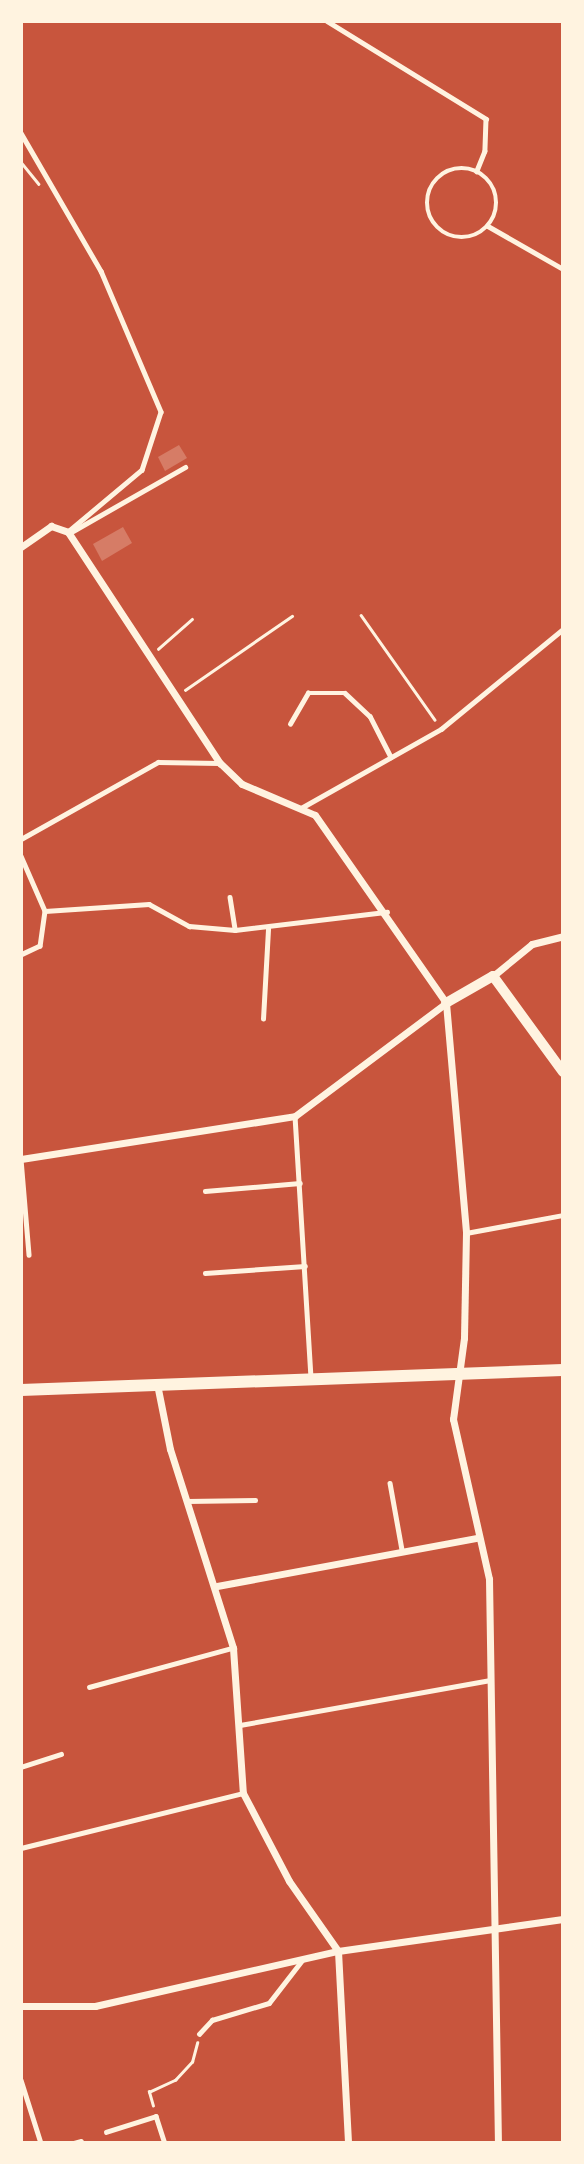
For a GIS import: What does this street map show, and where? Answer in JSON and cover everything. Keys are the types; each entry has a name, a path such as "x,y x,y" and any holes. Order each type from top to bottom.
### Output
{"main road":[{"path":"21,1390 156,1380 563,1370"}],"street":[{"path":"21,547 51,526 68,532 220,763 242,784 315,815 387,912 446,1003 466,1233 460,1372 453,1419 476,1538 489,1579 498,1930 499,2143"},
{"path":"21,1159 295,1116 446,1003 493,976 531,944 563,936"},
{"path":"493,976 563,1072"},
{"path":"156,1380 187,1501 217,1587 233,1648 243,1793 289,1881 338,1951 348,2143"},
{"path":"217,1587 476,1538"},
{"path":"21,2006 95,2006 338,1951 563,1919"}],"lane":[{"path":"327,21 486,119 485,151 477,171"},
{"path":"21,133 101,271 161,412 142,470 68,532"},
{"path":"477,171 497,200 488,226 473,237 446,235 426,206 442,174 477,171"},
{"path":"488,226 563,269"},
{"path":"68,532 91,526 143,487 185,467"},
{"path":"301,808 441,729 563,629"},
{"path":"290,724 307,693 345,693 370,716 391,757"},
{"path":"21,839 158,762 220,763"},
{"path":"21,856 45,911 40,946 21,955"},
{"path":"230,897 235,930"},
{"path":"45,911 149,904 189,926 235,930 268,929 387,912"},
{"path":"263,1018 268,929"},
{"path":"295,1116 311,1378"},
{"path":"21,1159 29,1255"},
{"path":"205,1191 300,1183"},
{"path":"466,1233 563,1215"},
{"path":"205,1273 305,1266"},
{"path":"390,1483 402,1550"},
{"path":"187,1501 256,1500"},
{"path":"89,1687 233,1648"},
{"path":"240,1725 491,1679"},
{"path":"21,1767 61,1754"},
{"path":"21,1848 243,1793"},
{"path":"199,2034 212,2020 269,2003 303,1959"},
{"path":"21,2080 41,2143"},
{"path":"106,2133 156,2116 164,2143"},
{"path":"74,2143 81,2141"}],"path":[{"path":"361,615 441,729"},
{"path":"177,695 292,616"},
{"path":"150,655 192,619"},
{"path":"156,2116 149,2092 175,2080 192,2062 199,2034"}],"building":[{"path":"179,445 187,458 165,471 158,457"},
{"path":"123,527 132,543 102,561 93,544"}]}
